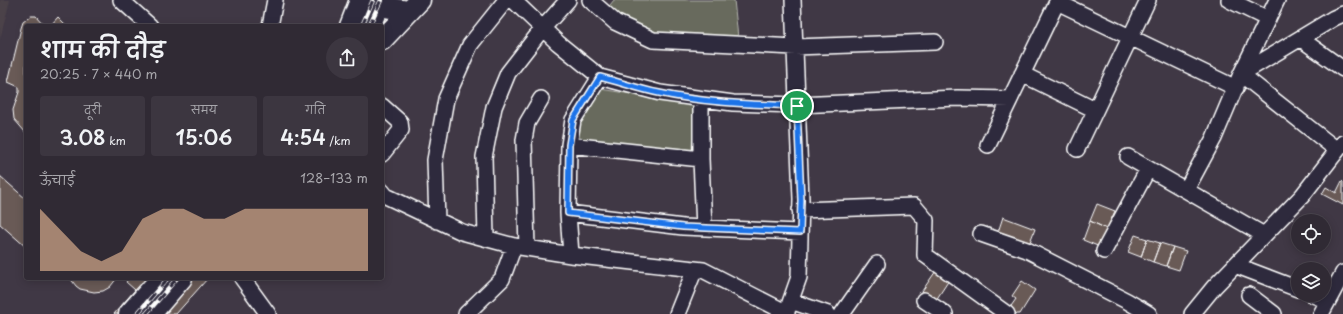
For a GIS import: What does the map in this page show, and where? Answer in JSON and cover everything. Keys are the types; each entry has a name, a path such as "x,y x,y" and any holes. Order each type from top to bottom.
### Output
{"main road":[{"path":"351,24 360,2 414,5"},
{"path":"371,24 380,3"},
{"path":"384,38 414,5"},
{"path":"129,314 159,280"},
{"path":"152,314 180,280"}],"street":[{"path":"121,0 148,24"},
{"path":"437,221 435,160 446,99 470,45 506,0"},
{"path":"513,0 558,43 600,77 660,93 701,100 797,106 957,98 1010,99"},
{"path":"486,238 484,157 494,107 508,73 543,28 568,0"},
{"path":"590,0 615,22 653,40 795,47 935,42"},
{"path":"788,310 799,277 800,232 793,0"},
{"path":"1076,149 1148,0"},
{"path":"1229,0 1268,19"},
{"path":"1186,190 1214,138 1238,81 1277,0"},
{"path":"270,24 272,1"},
{"path":"988,145 1057,1 1130,37 1238,81 1340,147 1302,196 1214,287 1192,314"},
{"path":"1238,81 1301,39 1343,14"},
{"path":"1301,39 1343,69"},
{"path":"1022,74 1095,110"},
{"path":"571,255 568,213 569,145 573,120 600,77"},
{"path":"466,314 502,279 521,247 524,140 527,123 541,99"},
{"path":"701,100 701,159 704,228"},
{"path":"384,108 400,122 401,130 384,151"},
{"path":"569,145 701,159"},
{"path":"1128,157 1264,235"},
{"path":"1104,251 1148,168"},
{"path":"384,194 386,196 462,232 521,247 571,255 703,270 788,310 828,314"},
{"path":"800,210 914,206 926,220 925,255 1007,314"},
{"path":"568,213 683,227 800,232"},
{"path":"981,234 1027,250 1127,301 1149,314"},
{"path":"842,314 877,264"},
{"path":"1235,265 1291,286"},
{"path":"678,314 695,269"},
{"path":"1325,307 1343,273"},
{"path":"243,280 268,314"},
{"path":"1249,295 1274,314"},
{"path":"924,300 945,314"}],"shaded area":[{"path":"0,0 10,0 0,39"}],"green space":[{"path":"614,0 734,0 739,47 672,43 606,10"},
{"path":"600,89 694,104 692,150 578,138 579,122"}],"building":[{"path":"31,16 36,16 43,24 24,24 24,131 14,119 13,110 19,92 19,87 8,82 23,22"},
{"path":"58,17 65,24 52,24"},
{"path":"0,176 24,197 24,245 0,224"},
{"path":"1342,181 1343,205 1322,194 1326,187 1336,193"},
{"path":"1097,204 1115,211 1107,229 1090,221"},
{"path":"1003,217 1035,229 1028,247 997,235"},
{"path":"1090,221 1107,229 1100,247 1083,240"},
{"path":"1135,235 1147,239 1141,257 1128,252"},
{"path":"1147,239 1160,243 1153,262 1141,257"},
{"path":"1160,243 1173,247 1166,266 1153,262"},
{"path":"1173,247 1186,251 1179,270 1166,266"},
{"path":"938,268 951,277 936,300 922,291"},
{"path":"72,280 115,280 110,287 103,291 94,292 80,289"},
{"path":"128,280 206,280 176,314 114,314 135,290 126,282"},
{"path":"1022,281 1035,290 1020,314 1017,314 1009,309 1016,299 1012,296"}],"railway":[{"path":"363,24 373,0"},
{"path":"370,24 381,0"},
{"path":"137,314 166,280"},
{"path":"146,314 175,280"}],"route":[{"path":"600,77 660,93 701,100 797,106 801,200 800,232 683,227 568,213 569,145 573,120 600,77"}]}
